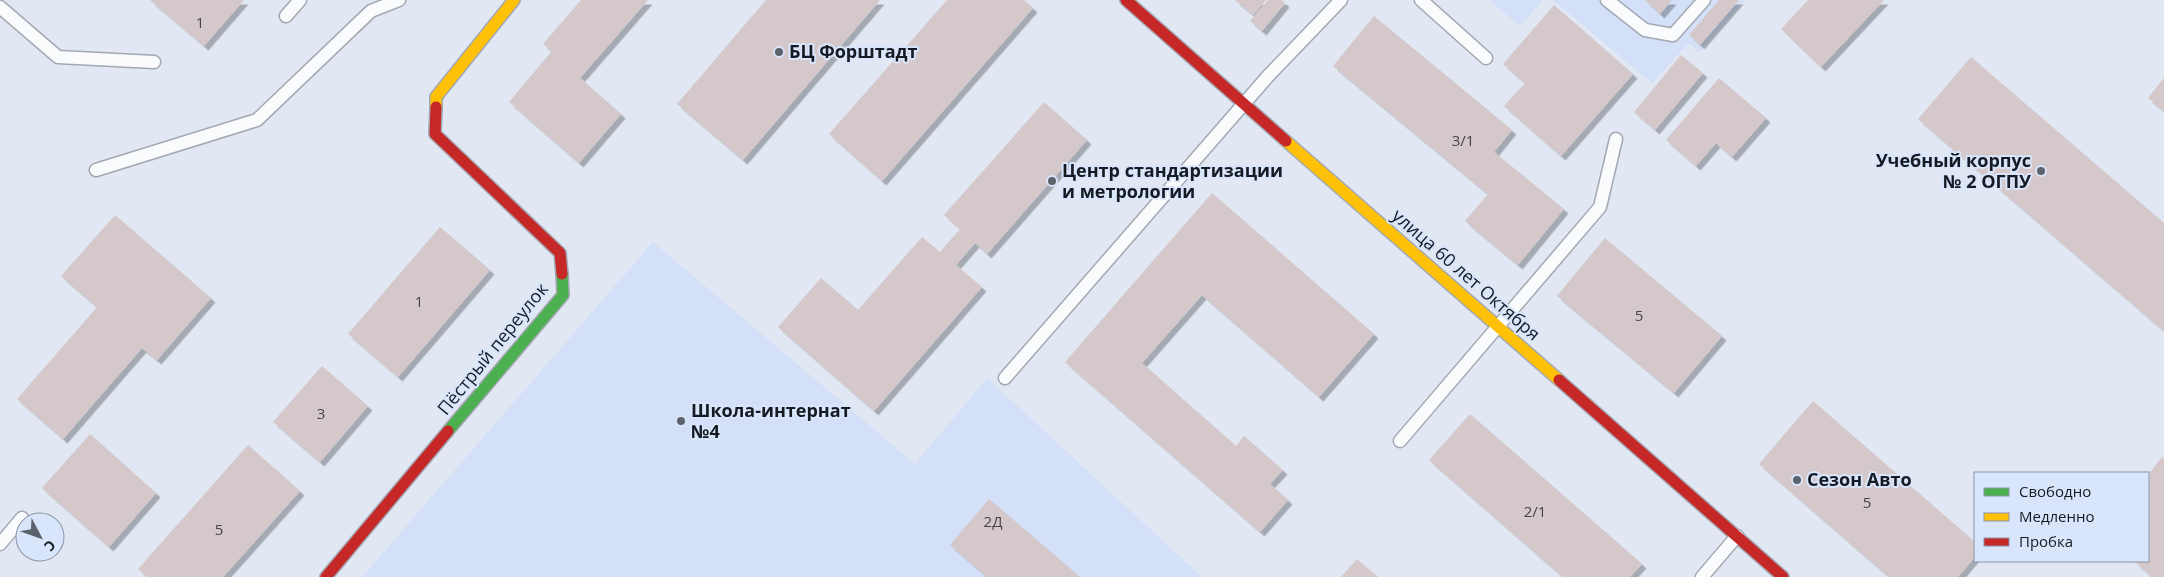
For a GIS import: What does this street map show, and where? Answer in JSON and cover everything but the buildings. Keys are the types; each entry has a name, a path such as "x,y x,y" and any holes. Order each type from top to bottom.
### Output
{"street":[{"name":"Пёстрый переулок","path":"326,577 563,295 560,253 435,134 436,97 514,0"},
{"name":"улица 60 лет Октября","path":"1126,0 1783,577"}],"lane":[{"path":"286,16 300,0"},
{"path":"96,170 257,120 371,11 399,0"},
{"path":"1005,378 1245,104 1268,75 1341,0"},
{"path":"1421,0 1486,58"},
{"path":"1607,0 1645,30 1673,35 1704,0"},
{"path":"0,7 58,58 154,62"},
{"path":"1400,441 1600,208 1616,139"},
{"path":"0,544 15,526"},
{"path":"1702,577 1737,536"}],"shaded area":[{"path":"1489,0 1543,0 1520,26"},
{"path":"1553,0 1745,0 1699,52 1689,43 1652,83"},
{"name":"Школа-интернат №4","path":"653,242 915,464 987,378 1202,577 362,577"}],"traffic: fast":[{"path":"448,431 563,295 562,274"}],"traffic: slow":[{"path":"436,107 436,97 514,0"},
{"path":"1286,141 1559,380"}],"traffic: jam":[{"path":"1126,0 1286,141"},
{"path":"436,107 435,134 560,253 562,274"},
{"path":"1559,380 1783,577"},
{"path":"326,577 448,431"}],"place":[{"name":"БЦ Форштадт","path":"779,52"},
{"name":"Учебный корпус № 2 ОГПУ","path":"2041,171"},
{"name":"Центр стандартизации и метрологии","path":"1052,181"},
{"name":"Школа-интернат №4","path":"681,421"},
{"name":"Сезон Авто","path":"1797,480"}]}
